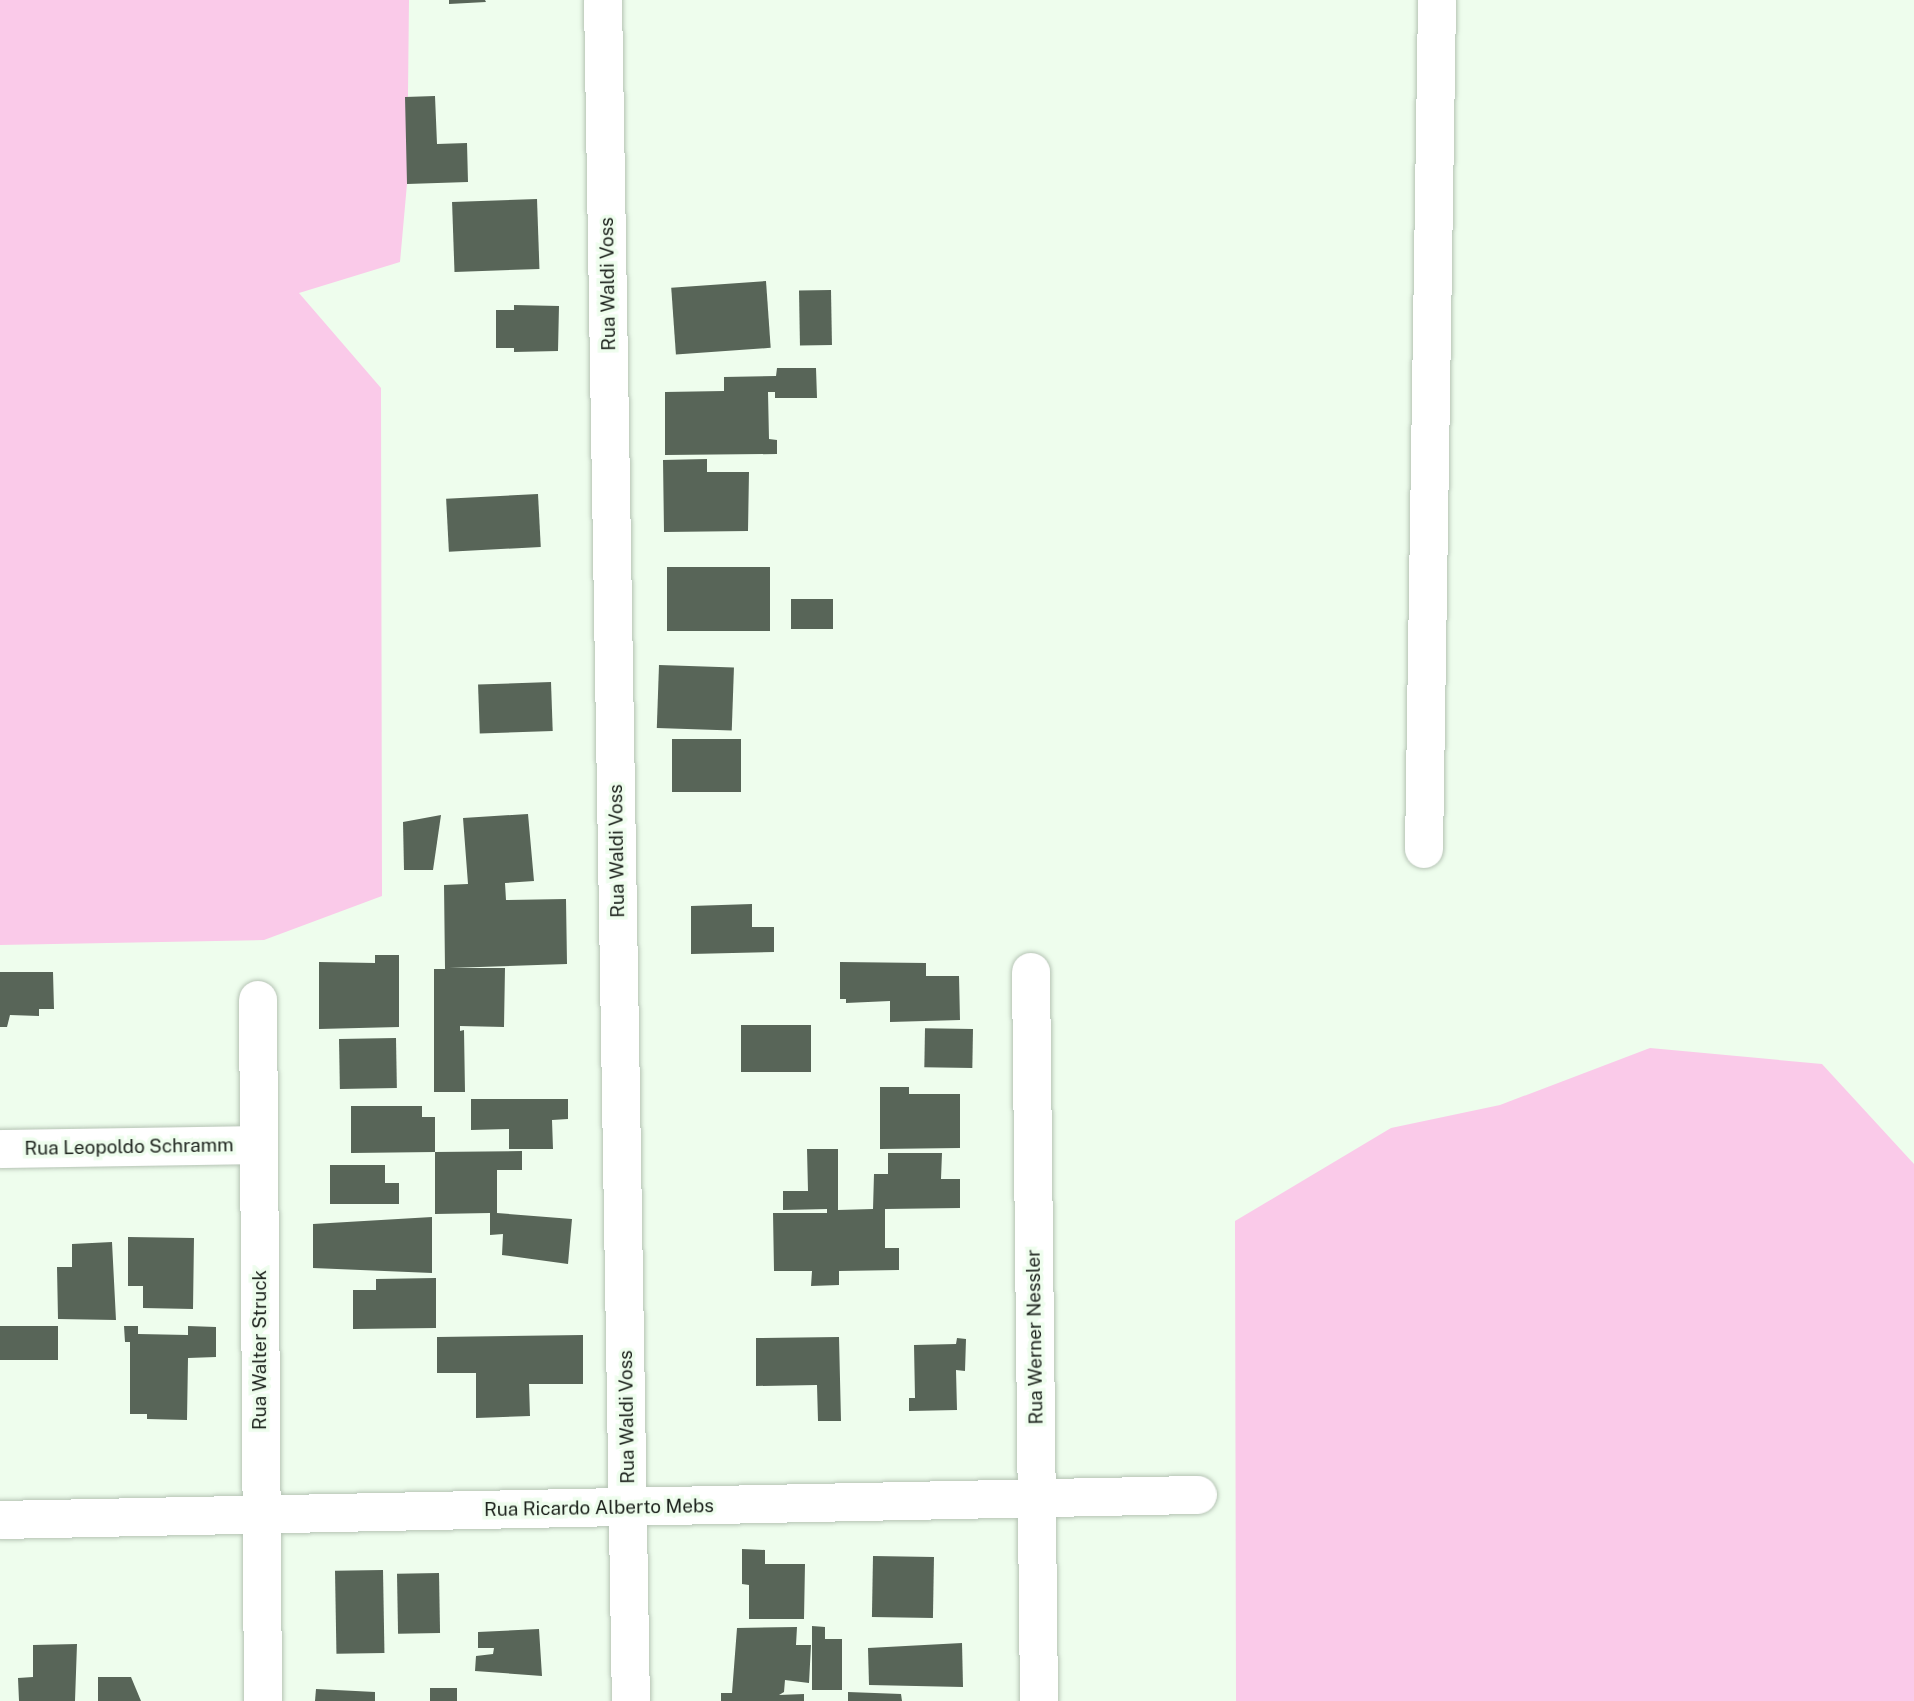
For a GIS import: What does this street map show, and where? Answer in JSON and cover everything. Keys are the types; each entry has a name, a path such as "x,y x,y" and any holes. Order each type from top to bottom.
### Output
{"street":[{"name":"Rua Waldi Voss","path":"604,0 631,1701"},
{"path":"1424,849 1437,0"},
{"name":"Rua Werner Nessler","path":"1031,972 1039,1701"},
{"name":"Rua Walter Struck","path":"258,999 263,1701"},
{"name":"Rua Leopoldo Schramm","path":"0,1149 259,1144"},
{"name":"Rua Ricardo Alberto Mebs","path":"0,1520 1198,1495"}],"shaded area":[{"path":"0,0 409,0 407,184 400,262 299,293 381,388 382,896 264,940 0,945"},
{"path":"1650,1048 1822,1064 1914,1164 1914,1701 1236,1701 1235,1221 1391,1128 1500,1105"}],"building":[{"path":"449,0 485,0 486,2 449,4"},
{"path":"435,96 437,144 467,143 468,182 407,184 405,97"},
{"path":"537,199 539,269 454,272 452,202"},
{"path":"766,281 771,348 676,354 671,288"},
{"path":"831,290 832,345 800,346 799,291"},
{"path":"514,305 559,306 558,351 514,352 514,348 496,348 496,310 514,310"},
{"path":"777,368 816,368 817,398 775,398 775,392 768,392 769,439 777,440 777,454 665,455 665,392 724,391 724,377 776,376"},
{"path":"707,459 707,472 749,472 748,531 664,532 663,460"},
{"path":"538,494 541,547 449,552 446,499"},
{"path":"667,567 770,567 770,631 667,631"},
{"path":"791,599 833,599 833,629 791,629"},
{"path":"659,665 734,668 732,731 657,728"},
{"path":"551,682 553,731 480,734 478,685"},
{"path":"672,739 741,739 741,792 672,792"},
{"path":"528,814 534,881 505,883 506,900 566,899 567,964 449,968 505,968 504,1027 460,1026 460,1031 464,1030 465,1092 434,1092 434,969 445,969 444,885 468,884 463,818"},
{"path":"441,815 433,870 404,870 403,822"},
{"path":"752,904 752,927 774,927 774,952 691,954 691,906"},
{"path":"375,955 399,955 399,1027 319,1029 319,962 375,963"},
{"path":"840,962 926,963 926,976 959,976 960,1020 890,1022 890,1001 846,1003 846,999 840,999"},
{"path":"0,972 53,972 54,1009 39,1009 39,1016 10,1015 7,1027 0,1027"},
{"path":"741,1025 811,1025 811,1072 741,1072"},
{"path":"925,1028 973,1029 972,1068 924,1067"},
{"path":"396,1038 397,1088 340,1089 339,1039"},
{"path":"880,1087 909,1087 909,1094 960,1094 960,1148 880,1149"},
{"path":"471,1099 568,1099 568,1119 552,1120 553,1149 509,1149 509,1129 471,1130"},
{"path":"351,1106 422,1106 422,1117 435,1117 435,1152 351,1153"},
{"path":"807,1149 838,1149 838,1210 873,1209 874,1174 888,1174 888,1153 942,1153 941,1179 960,1179 960,1208 885,1209 885,1248 899,1248 899,1270 839,1271 839,1285 811,1286 812,1271 774,1271 773,1213 827,1213 827,1209 783,1210 783,1191 808,1191"},
{"path":"522,1151 522,1170 497,1170 497,1213 572,1219 568,1264 502,1255 503,1234 490,1235 490,1213 435,1214 435,1152"},
{"path":"330,1165 385,1165 385,1183 399,1183 399,1204 330,1204"},
{"path":"432,1217 432,1273 313,1268 313,1224"},
{"path":"128,1237 194,1238 193,1309 143,1308 143,1286 128,1286"},
{"path":"112,1242 116,1320 58,1319 57,1267 72,1267 72,1244"},
{"path":"436,1278 436,1328 353,1329 353,1290 376,1290 376,1279"},
{"path":"0,1326 58,1326 58,1360 0,1360"},
{"path":"124,1326 138,1326 138,1334 188,1335 188,1326 216,1327 216,1357 188,1358 187,1420 147,1419 147,1414 130,1414 130,1342 125,1342"},
{"path":"583,1335 583,1384 529,1384 530,1416 476,1418 476,1373 437,1373 437,1337"},
{"path":"839,1337 841,1421 818,1421 817,1385 756,1386 756,1338"},
{"path":"957,1338 966,1339 965,1371 956,1370 957,1410 909,1411 909,1398 915,1398 914,1345 956,1344"},
{"path":"742,1549 765,1550 765,1564 805,1564 804,1619 749,1619 749,1585 742,1584"},
{"path":"873,1556 934,1557 933,1618 872,1617"},
{"path":"383,1570 384,1653 336,1654 335,1571"},
{"path":"439,1573 440,1633 398,1634 397,1574"},
{"path":"812,1626 825,1627 825,1639 842,1639 842,1690 812,1690"},
{"path":"797,1627 796,1645 811,1645 809,1683 785,1680 784,1692 779,1695 804,1694 804,1701 721,1701 721,1693 732,1693 737,1628"},
{"path":"539,1629 542,1676 475,1671 476,1656 493,1654 494,1648 478,1648 478,1632"},
{"path":"962,1643 963,1687 869,1685 868,1648"},
{"path":"77,1644 75,1701 19,1701 18,1678 33,1677 33,1645"},
{"path":"98,1677 131,1677 141,1701 98,1701"},
{"path":"430,1688 457,1688 457,1701 430,1701"},
{"path":"316,1689 375,1692 375,1701 315,1701"},
{"path":"848,1692 901,1694 902,1701 848,1701"}]}
